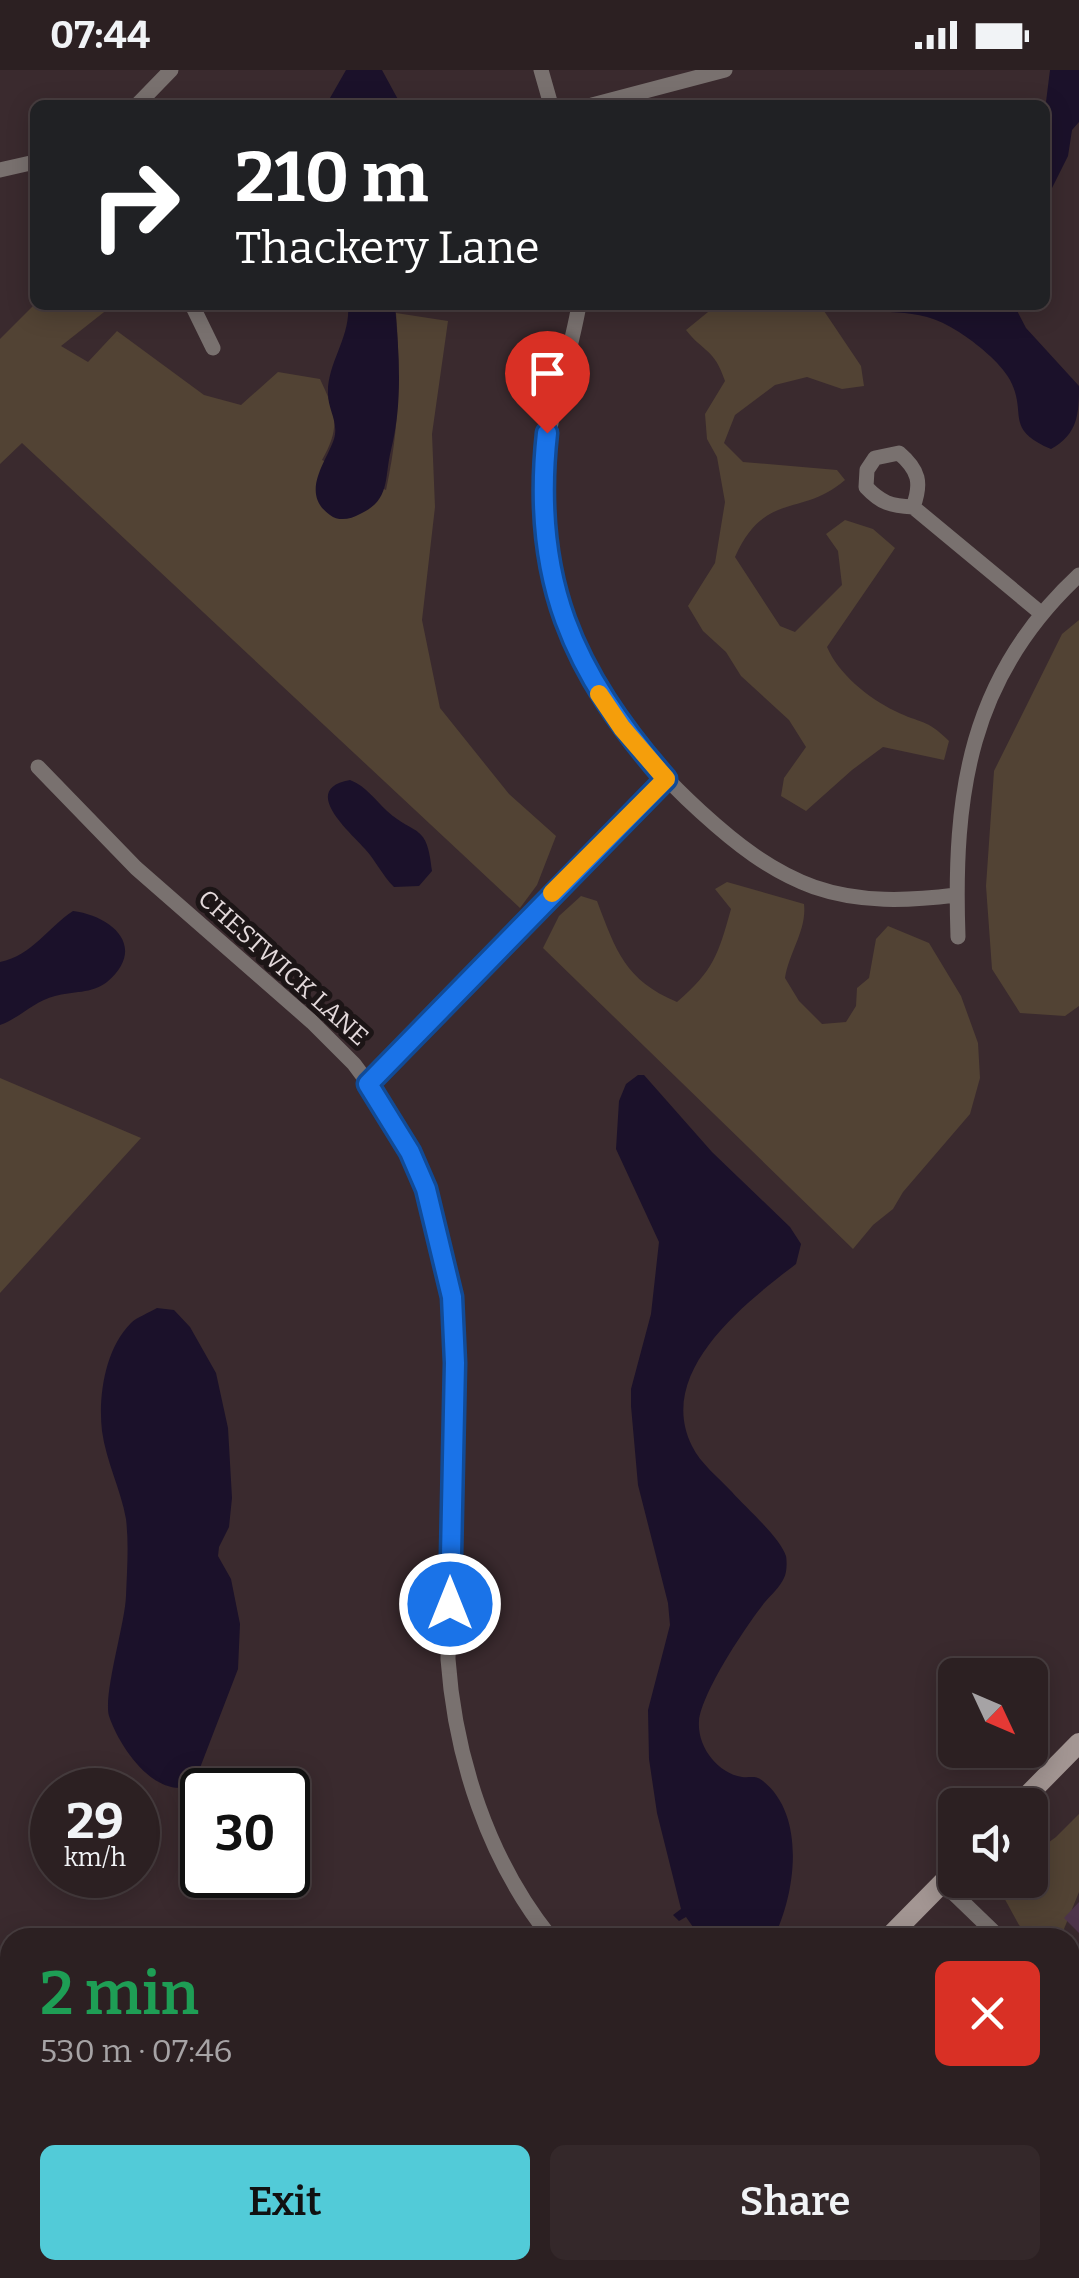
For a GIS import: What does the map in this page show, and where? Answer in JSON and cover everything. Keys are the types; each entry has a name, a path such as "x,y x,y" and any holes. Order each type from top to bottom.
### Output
{"main road":[{"path":"1035,1788 1079,1743"},
{"path":"898,1928 938,1887"}],"street":[{"path":"142,100 171,70"},
{"path":"541,70 550,100"},
{"path":"611,100 726,70"},
{"path":"0,170 30,163"},
{"path":"194,310 213,348"},
{"path":"578,310 547,433 543,474 547,554 556,593 582,664 622,728 666,779 758,859 815,887 883,900 956,896"},
{"path":"913,507 1042,614"},
{"path":"958,937 956,896 962,794 972,748 998,681 1042,614 1079,575"},
{"name":"CHESTWICK LANE","path":"38,768 184,913 312,1022 368,1084 410,1152 426,1189 452,1297 455,1363 448,1659 451,1702 461,1750 489,1832 543,1928"},
{"path":"368,1084 666,779"},
{"path":"967,1898 992,1928"}],"shaded area":[{"path":"346,70 382,70 398,100 329,100"},
{"path":"1050,70 1079,70 1079,122 1072,130 1068,156 1050,192 1050,100 1046,100"},
{"path":"30,309 107,310 61,346 88,362 117,331 204,395 241,405 278,372 320,379 334,420 332,438 322,460 386,490 398,402 396,313 448,321 432,434 435,507 422,620 440,708 509,794 556,836 537,885 520,908 22,443 0,464 0,339"},
{"path":"348,310 395,310 399,396 382,495 370,508 341,519 321,506 316,487 334,439 329,383"},
{"path":"823,310 861,366 864,386 842,389 807,377 775,385 735,415 724,443 743,462 837,470 845,480 813,499 771,513 747,536 735,557 780,626 795,632 842,585 838,551 826,534 845,520 873,529 895,548 827,647 838,666 865,692 895,711 929,725 949,741 944,760 883,747 806,811 781,796 784,778 806,747 789,720 741,676 726,652 703,631 688,606 715,563 725,502 717,457 707,439 705,414 725,381 713,356 686,330 708,312"},
{"path":"860,310 1017,310 1026,328 1079,386 1072,430 1051,449 1027,434 1006,373 959,332 927,317"},
{"path":"1079,620 1079,1006 1065,1016 1020,1013 992,969 986,886 994,771 1062,634"},
{"path":"350,780 423,837 432,871 419,886 394,887 333,812 329,792 335,785"},
{"path":"727,882 804,904 803,923 785,978 799,1001 822,1024 846,1022 856,1006 857,988 869,978 876,939 888,926 929,943 961,996 978,1043 980,1078 970,1114 893,1209 853,1249 543,948 559,916 581,896 597,901 617,949 634,974 677,1002 707,971 718,950 731,909 715,889"},
{"path":"73,911 101,919 120,935 125,945 119,969 101,986 47,998 0,1025 0,962 31,947"},
{"path":"644,1075 712,1152 790,1227 801,1244 796,1264 753,1298 711,1342 695,1366 685,1392 684,1419 700,1458 770,1531 786,1556 782,1581 726,1660 699,1721 701,1740 710,1757 724,1770 763,1781 786,1814 793,1856 787,1900 778,1928 694,1928 686,1917 679,1921 673,1915 681,1909 657,1813 649,1759 648,1710 670,1625 638,1485 631,1406 631,1389 651,1314 659,1242 616,1149 619,1101 626,1084"},
{"path":"0,1078 141,1138 0,1293"},
{"path":"157,1308 174,1310 190,1327 216,1373 228,1428 232,1498 229,1527 218,1556 231,1579 240,1624 238,1669 200,1768 180,1768 180,1787 160,1783 160,1768 139,1766 114,1728 108,1706 125,1608 128,1548 124,1508 102,1431 101,1403 109,1359 134,1321"},
{"path":"1079,1814 1079,1892 1064,1928 1022,1928 1004,1898 1048,1898 1048,1843"}],"building":[{"path":"1079,1902 1079,1928 1064,1918"}],"slow traffic":[{"path":"552,893 666,779 599,694"}],"route":[{"path":"450,1604 455,1363 452,1297 426,1189 410,1152 368,1084 666,779 600,697 567,630 547,554 543,514 547,433"}]}
